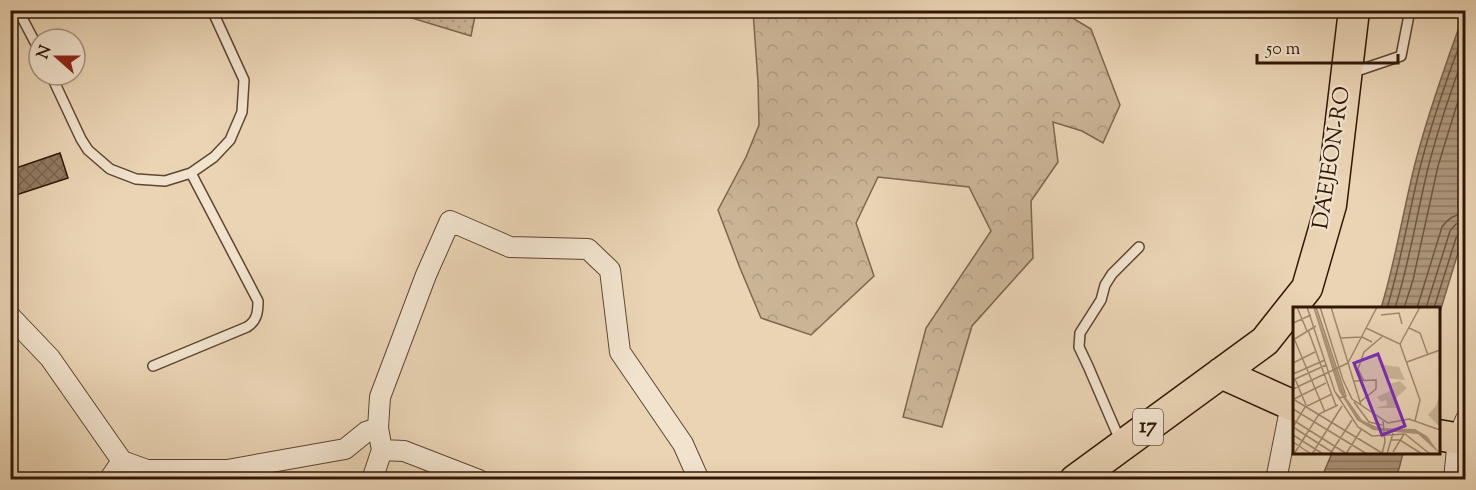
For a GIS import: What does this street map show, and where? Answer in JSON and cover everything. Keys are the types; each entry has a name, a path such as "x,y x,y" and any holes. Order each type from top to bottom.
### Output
{"main road":[{"name":"DAEJEON-RO","path":"1075,480 1265,341 1307,288 1330,205 1354,10"},
{"path":"1221,373 1293,406"}],"street":[{"path":"372,480 382,450 378,428 380,397 426,275 450,221 510,247 588,249 610,270 620,352 683,444 699,480"},
{"path":"10,316 50,358 122,461 147,470 227,470 345,449 366,432 378,428"},
{"path":"1274,480 1293,406"},
{"path":"1454,480 1457,433"},
{"path":"382,450 404,451 479,480"},
{"path":"109,480 122,461"}],"lane":[{"path":"18,10 27,27"},
{"path":"57,87 88,150 110,169 136,179 165,181 191,173 214,157 230,140 242,112 244,80 212,10"},
{"path":"1346,75 1401,56 1410,10"},
{"path":"153,366 247,327 254,323 258,311 258,301 191,173"},
{"path":"1125,444 1116,430 1079,347 1079,340 1080,333 1101,300 1105,285 1112,274 1139,247"}],"green space":[{"path":"389,11 476,11 471,36"},
{"path":"753,11 1061,11 1091,29 1120,105 1103,143 1082,131 1053,122 1058,162 1031,201 1033,258 972,326 942,427 903,417 926,328 991,231 969,187 878,177 856,223 874,276 811,335 761,318 718,210 746,157 759,125"}],"water":[{"path":"1465,11 1465,230 1440,312 1440,307 1381,307 1411,179 1439,85"},
{"path":"1331,454 1403,454 1399,469 1393,479 1321,479"}],"building":[{"path":"60,153 68,178 10,197 10,170"}]}
